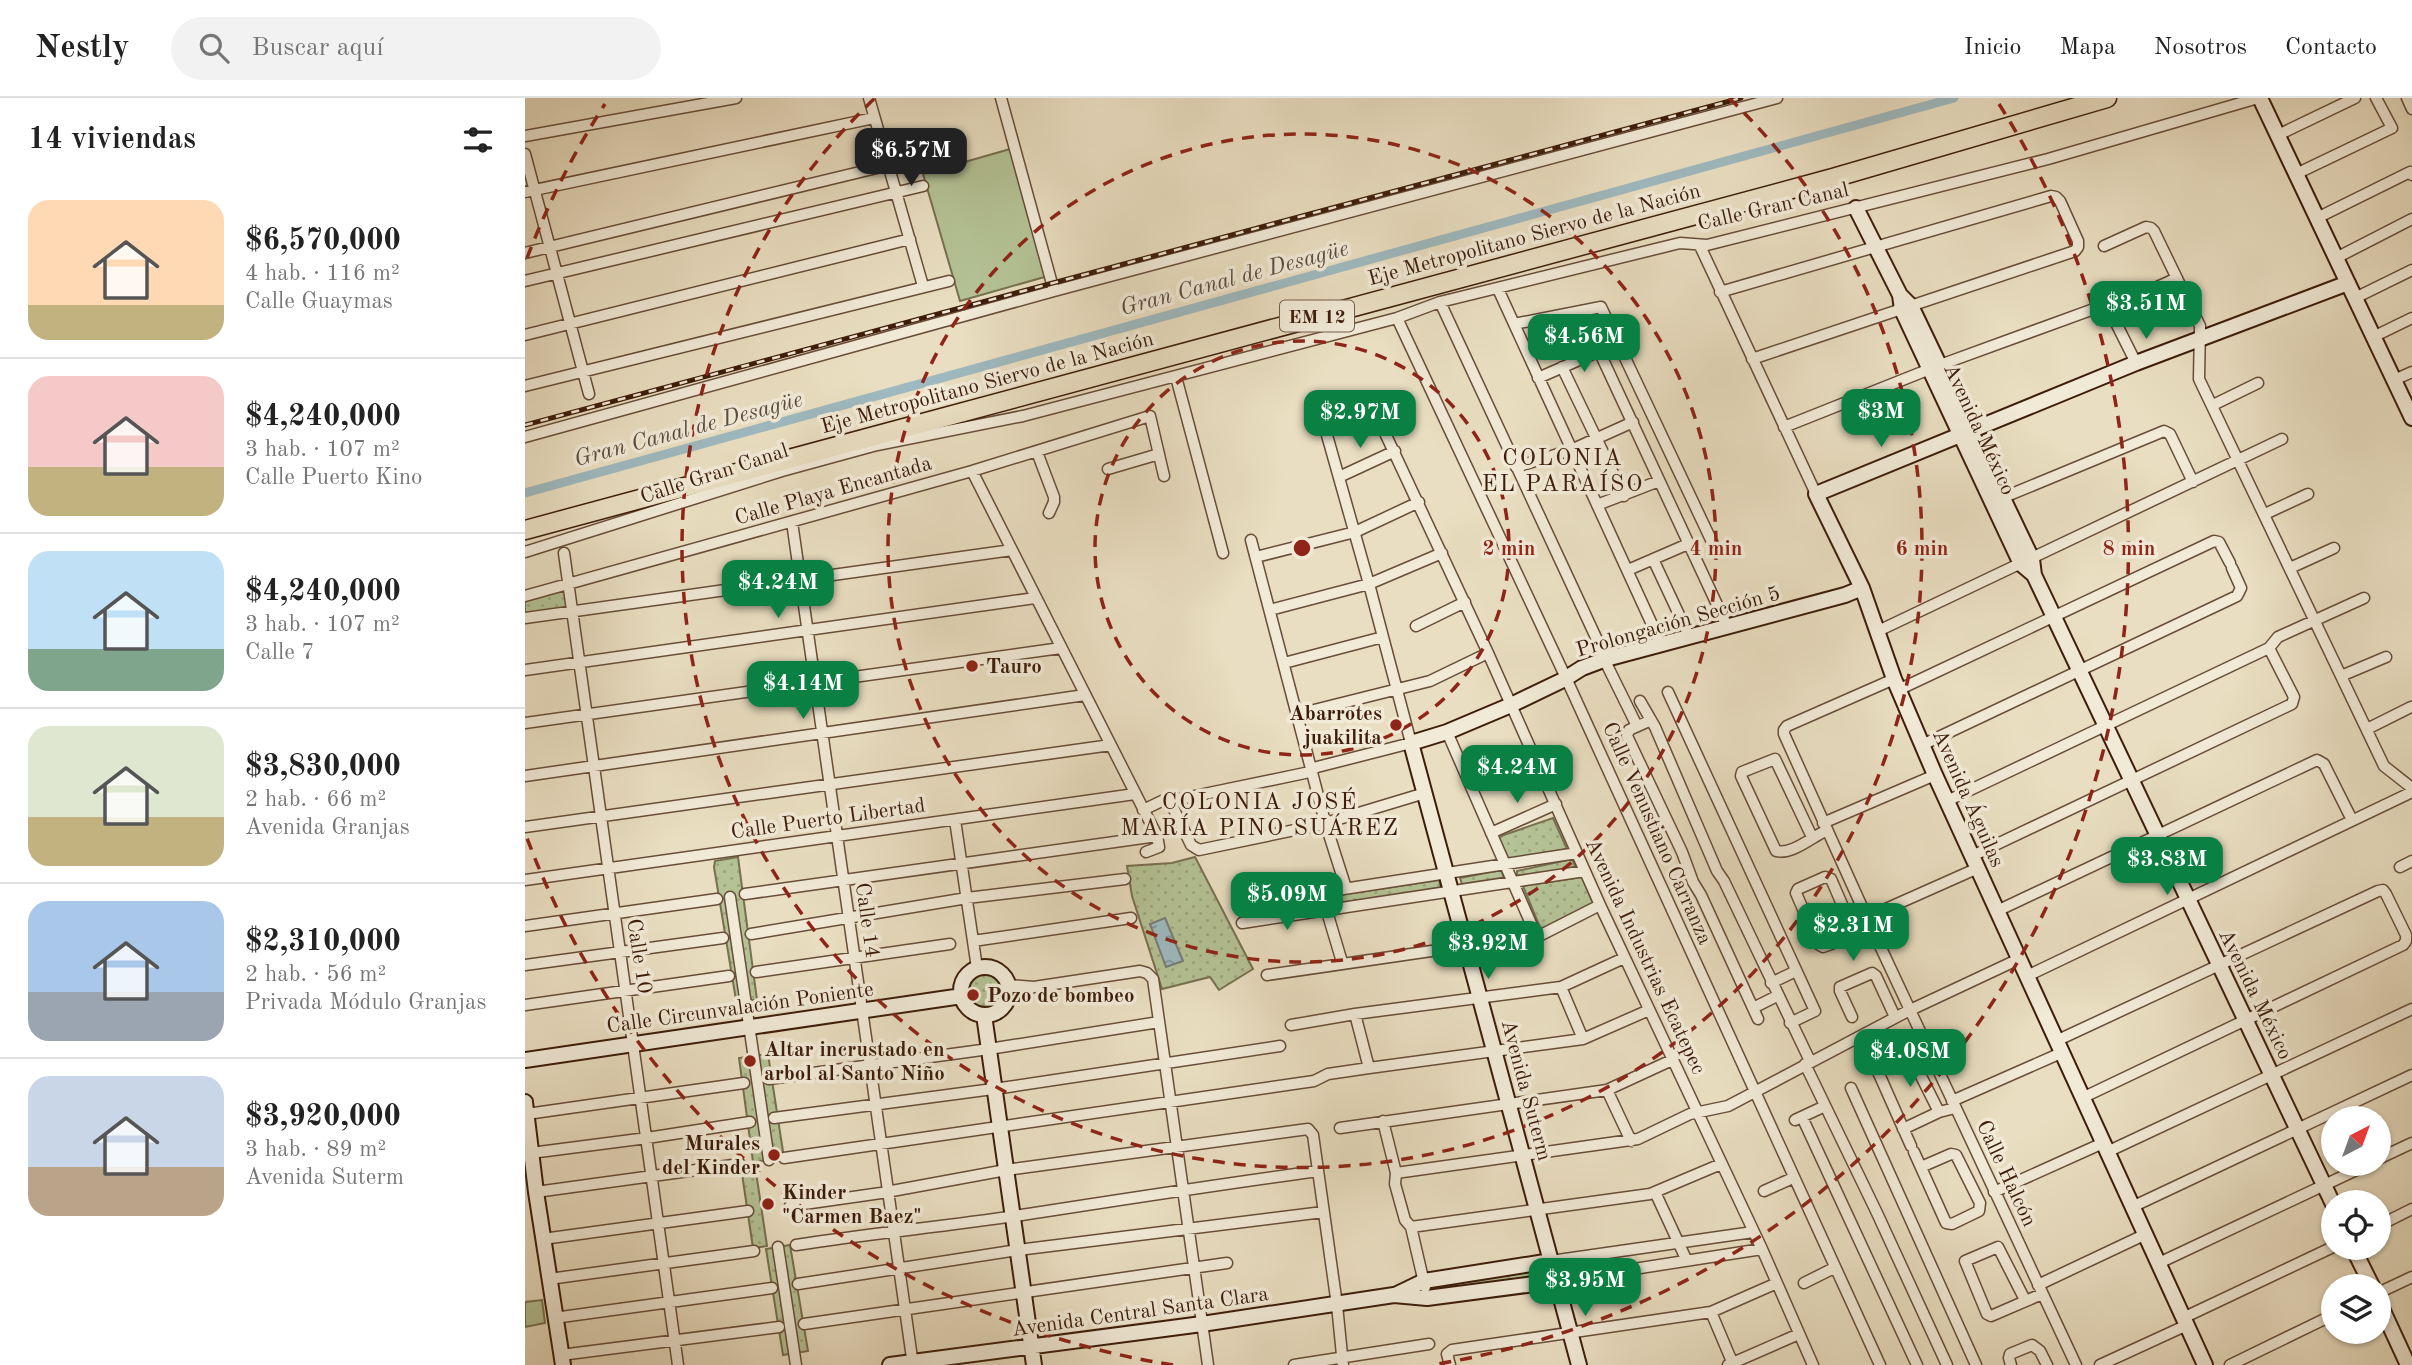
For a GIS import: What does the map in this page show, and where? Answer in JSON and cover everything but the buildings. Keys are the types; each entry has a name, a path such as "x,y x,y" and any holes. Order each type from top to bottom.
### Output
{"highway":[{"name":"Eje Metropolitano Siervo de la Nación","path":"525,518 1829,167 2069,98"},
{"name":"Eje Metropolitano Siervo de la Nación","path":"525,530 1833,178 2108,98"}],"street":[{"path":"525,135 736,98"},
{"path":"869,98 923,286"},
{"path":"1001,98 1054,291"},
{"path":"525,437 1054,291 1777,98"},
{"path":"2259,98 2412,418"},
{"name":"Calle Gran Canal","path":"525,552 806,464 877,445 1023,416 1397,318 1440,302 1681,243 1700,246 1856,208 2048,159 2259,98"},
{"path":"2278,135 2355,98"},
{"path":"2296,174 2392,128 2376,98"},
{"path":"2407,98 2412,108"},
{"path":"529,191 874,118"},
{"path":"525,155 529,191 589,394"},
{"path":"525,253 889,165"},
{"path":"2317,218 2410,172 2412,175"},
{"path":"525,281 923,186"},
{"path":"1720,292 2051,196 2056,197 2074,231 2078,247 2075,251 1905,303 1752,359"},
{"name":"Avenida México","path":"1856,208 1905,303 2026,561"},
{"path":"2336,258 2412,219"},
{"path":"2027,976 2412,790 2386,769 2198,376 2200,326 2151,228 2146,227 2104,246"},
{"path":"525,335 910,239"},
{"name":"Avenida Águilas","path":"1700,246 1862,588 1896,685 1935,775 2205,1365"},
{"path":"2355,298 2412,270"},
{"path":"2131,299 2177,278"},
{"path":"525,387 949,281"},
{"path":"1816,494 2136,363 2348,283"},
{"path":"1498,289 1661,644"},
{"path":"1440,302 1637,726"},
{"path":"1784,427 1934,367 2102,306 2110,311 2136,363"},
{"path":"1514,324 1601,307 1713,544"},
{"name":"Calle Venustiano Carranza","path":"1397,318 1566,678 1879,1365"},
{"path":"2373,337 2412,318"},
{"path":"1538,378 1618,343"},
{"path":"1598,351 1727,626"},
{"path":"1562,367 1624,496"},
{"path":"2394,380 2412,372"},
{"path":"1176,377 1223,553"},
{"path":"2213,405 2258,383"},
{"name":"Avenida Industrias Ecatepec","path":"1341,414 1370,401 1395,451 1624,958 1762,1249 1813,1365"},
{"name":"Calle Playa Encantada","path":"525,596 972,471 1150,416 1159,454"},
{"name":"Avenida Suterm","path":"1323,421 1579,1365"},
{"path":"1516,467 1571,450 1633,422"},
{"path":"2003,498 2164,430 2170,434 2193,482"},
{"name":"Avenida México","path":"1965,434 2003,498 2028,572 2034,575 2054,616 2326,1190"},
{"path":"1876,632 2282,439"},
{"path":"1339,477 1395,451"},
{"path":"1037,452 1054,497 1049,513"},
{"path":"1108,469 1159,454 1164,476"},
{"path":"972,471 1157,836 1159,847 1146,852"},
{"path":"1597,505 1659,481"},
{"path":"2265,514 2308,494"},
{"path":"1256,557 1355,532 1419,502"},
{"name":"Calle 14","path":"792,522 913,1363"},
{"path":"1251,540 1325,822 1346,888"},
{"path":"1896,685 2218,540 2231,565 2241,592 2237,596 1922,745"},
{"path":"1627,570 1688,544"},
{"path":"2290,568 2334,548"},
{"path":"525,618 1012,550"},
{"name":"Calle 10","path":"564,553 678,1365"},
{"path":"1270,610 1369,584 1442,553"},
{"path":"1653,559 1689,636"},
{"name":"Prolongación Sección 5","path":"1411,743 1447,732 1511,705 1581,668 1605,659 1845,595 1862,588"},
{"path":"525,670 1035,598"},
{"path":"1947,801 2269,648 2278,637 2364,598"},
{"path":"1416,626 1465,603"},
{"path":"1285,663 1383,637"},
{"path":"525,723 1061,648"},
{"path":"1852,924 2132,780 2294,701 2269,648"},
{"path":"1298,714 1430,681 1488,653"},
{"path":"2341,676 2386,657"},
{"name":"Calle Halcón","path":"1896,685 1787,726 1784,734 2076,1365"},
{"path":"1668,692 1815,1011 1790,1023"},
{"path":"525,776 1085,695"},
{"path":"1640,701 1649,721 1655,727 1717,871 1724,881 1825,1106 1947,1365"},
{"path":"2367,729 2411,708"},
{"path":"1649,721 1628,731 1627,736 1758,1019"},
{"path":"1447,732 1536,936"},
{"path":"1143,810 1169,799 1180,799 1311,770 1411,743"},
{"path":"525,827 1111,746"},
{"path":"1470,785 1534,755"},
{"path":"1812,837 1775,759 1742,772 1741,776 1776,851 1781,852 1807,842 1825,827 1935,775"},
{"path":"1997,911 2235,797 2319,760 2324,764 2352,820"},
{"path":"1169,799 1195,849 1199,850 1325,822 1425,793"},
{"name":"Calle Puerto Libertad","path":"525,880 1135,794"},
{"path":"1491,833 1556,804"},
{"path":"955,820 977,968"},
{"path":"745,894 1157,836"},
{"path":"1342,962 1323,893 1577,852"},
{"path":"2400,867 2412,861"},
{"path":"1243,923 1585,871"},
{"path":"1828,877 1852,924 1854,933 1851,937 1821,947 1796,894 1797,890 1828,877"},
{"path":"751,934 967,898 1125,878"},
{"path":"1903,1129 2219,965 2380,890 2386,894 2406,941 2403,945 2082,1098"},
{"path":"730,897 769,1160"},
{"path":"525,926 717,899"},
{"path":"1267,975 1342,962 1536,936 1600,905"},
{"path":"973,941 1131,918"},
{"path":"525,965 723,938"},
{"path":"756,972 950,944"},
{"path":"1291,1025 1561,987 1624,958"},
{"path":"1397,1173 1631,1141 1697,1112 1728,1106 1895,1017 2019,959"},
{"path":"977,968 993,969 1001,973 1008,990 1002,1009 984,1015 971,1010 962,996 964,979 977,968"},
{"path":"1008,990 1140,971 1153,979 1208,1365"},
{"path":"1771,983 1797,971"},
{"path":"1852,1017 1840,987 1872,973 1876,976 1895,1017"},
{"path":"525,1005 729,976"},
{"path":"1561,987 1583,1039"},
{"name":"Calle Circunvalación Poniente","path":"525,1060 962,996"},
{"path":"1753,1008 1777,996"},
{"path":"1938,1112 1909,1049 1905,1046 1874,1064 1946,1223 1952,1224 1977,1213 1980,1206 1995,1194 2272,1076 2412,1009"},
{"path":"784,1158 1314,1081 1328,1074 1583,1039 1649,1010"},
{"path":"1355,1014 1369,1068"},
{"path":"984,1015 1034,1365"},
{"path":"769,1079 989,1049 1159,1022"},
{"path":"774,1118 1280,1046"},
{"path":"1340,1128 1607,1090 1672,1060"},
{"path":"2132,1207 2412,1075"},
{"path":"744,1083 641,1099 526,1108 554,1318 562,1360 675,1339 779,1327"},
{"path":"1851,1088 1976,1365"},
{"path":"1607,1090 1631,1141"},
{"path":"1825,1106 1799,1119 1917,1365"},
{"path":"1383,1121 1397,1173 1395,1184 1406,1223 1411,1227 1427,1298"},
{"path":"531,1153 750,1122"},
{"path":"790,1206 1006,1170 1306,1128 1313,1135 1343,1361"},
{"path":"2391,1153 2412,1143"},
{"path":"1921,1167 1951,1154 1956,1155 1980,1206"},
{"path":"536,1192 740,1164"},
{"path":"1411,1227 1655,1192 1721,1164"},
{"path":"796,1245 1318,1171"},
{"path":"2159,1263 2344,1176"},
{"path":"1764,1191 1793,1178"},
{"path":"1655,1192 1686,1259"},
{"path":"2391,1220 2412,1209"},
{"path":"543,1240 748,1212"},
{"path":"798,1284 1018,1250 1324,1212"},
{"name":"Avenida Central Santa Clara","path":"890,1365 1337,1305 1394,1295 1424,1281 1753,1232"},
{"path":"2025,1300 1998,1247 1965,1261 1989,1315 1995,1316 2025,1300 2040,1289 2146,1234"},
{"path":"779,1247 796,1365"},
{"name":"Avenida Central Santa Clara","path":"1394,1295 1427,1298 1762,1249"},
{"path":"549,1279 754,1251"},
{"path":"2100,1365 2321,1253"},
{"path":"804,1324 1227,1264"},
{"path":"1804,1283 1834,1268"},
{"path":"2391,1287 2412,1277"},
{"path":"1450,1365 1447,1354 1452,1350 1711,1312 1777,1283"},
{"path":"554,1318 772,1288"},
{"path":"1711,1312 1731,1364 1799,1334"},
{"path":"2230,1365 2321,1321"},
{"path":"2391,1329 2406,1362"},
{"path":"1294,1365 1343,1361 1429,1344"},
{"path":"2011,1365 2009,1358 2012,1352 2032,1345 2040,1351 2047,1365"}],"green space":[{"path":"1010,149 1048,276 960,301 923,174"},
{"path":"568,586 570,610 525,616 525,599"},
{"path":"1553,818 1567,849 1509,860 1498,837"},
{"path":"738,857 757,1000 736,1000 714,867 715,861"},
{"path":"1195,857 1253,969 1219,990 1210,977 1162,989 1132,896 1127,866 1172,863"},
{"path":"1572,859 1576,868 1517,876 1517,871"},
{"path":"1501,870 1504,878 1463,887 1460,878"},
{"path":"1582,877 1593,903 1541,930 1523,886"},
{"path":"1439,880 1441,888 1333,905 1333,896"},
{"path":"985,967 1002,974 1009,991 1002,1008 985,1015 968,1008 961,991 968,974"},
{"path":"768,1054 784,1158 753,1162 739,1058"},
{"path":"755,1165 767,1246 753,1248 741,1167"},
{"path":"790,1245 808,1351 783,1355 766,1249"},
{"path":"1544,1265 1548,1278 1432,1294 1431,1283"},
{"path":"542,1300 545,1323 525,1327 525,1302"}],"water":[{"path":"1165,918 1183,961 1166,967 1150,924"}],"waterway":[{"name":"Gran Canal de Desagüe","path":"525,493 1954,98"}],"railway":[{"path":"525,425 1741,98"}],"place":[{"name":"Tauro","path":"972,666"},
{"name":"Abarrotes juakilita","path":"1396,725"},
{"name":"Pozo de bombeo","path":"973,995"},
{"name":"Altar incrustado en arbol al Santo Niño","path":"750,1061"},
{"name":"Murales del Kinder","path":"774,1155"},
{"name":"Kinder \"Carmen Baez\"","path":"768,1204"}],"district":[{"name":"COLONIA EL PARAÍSO","path":"1563,470"},
{"name":"COLONIA JOSÉ MARÍA PINO SUÁREZ","path":"1260,814"}]}
